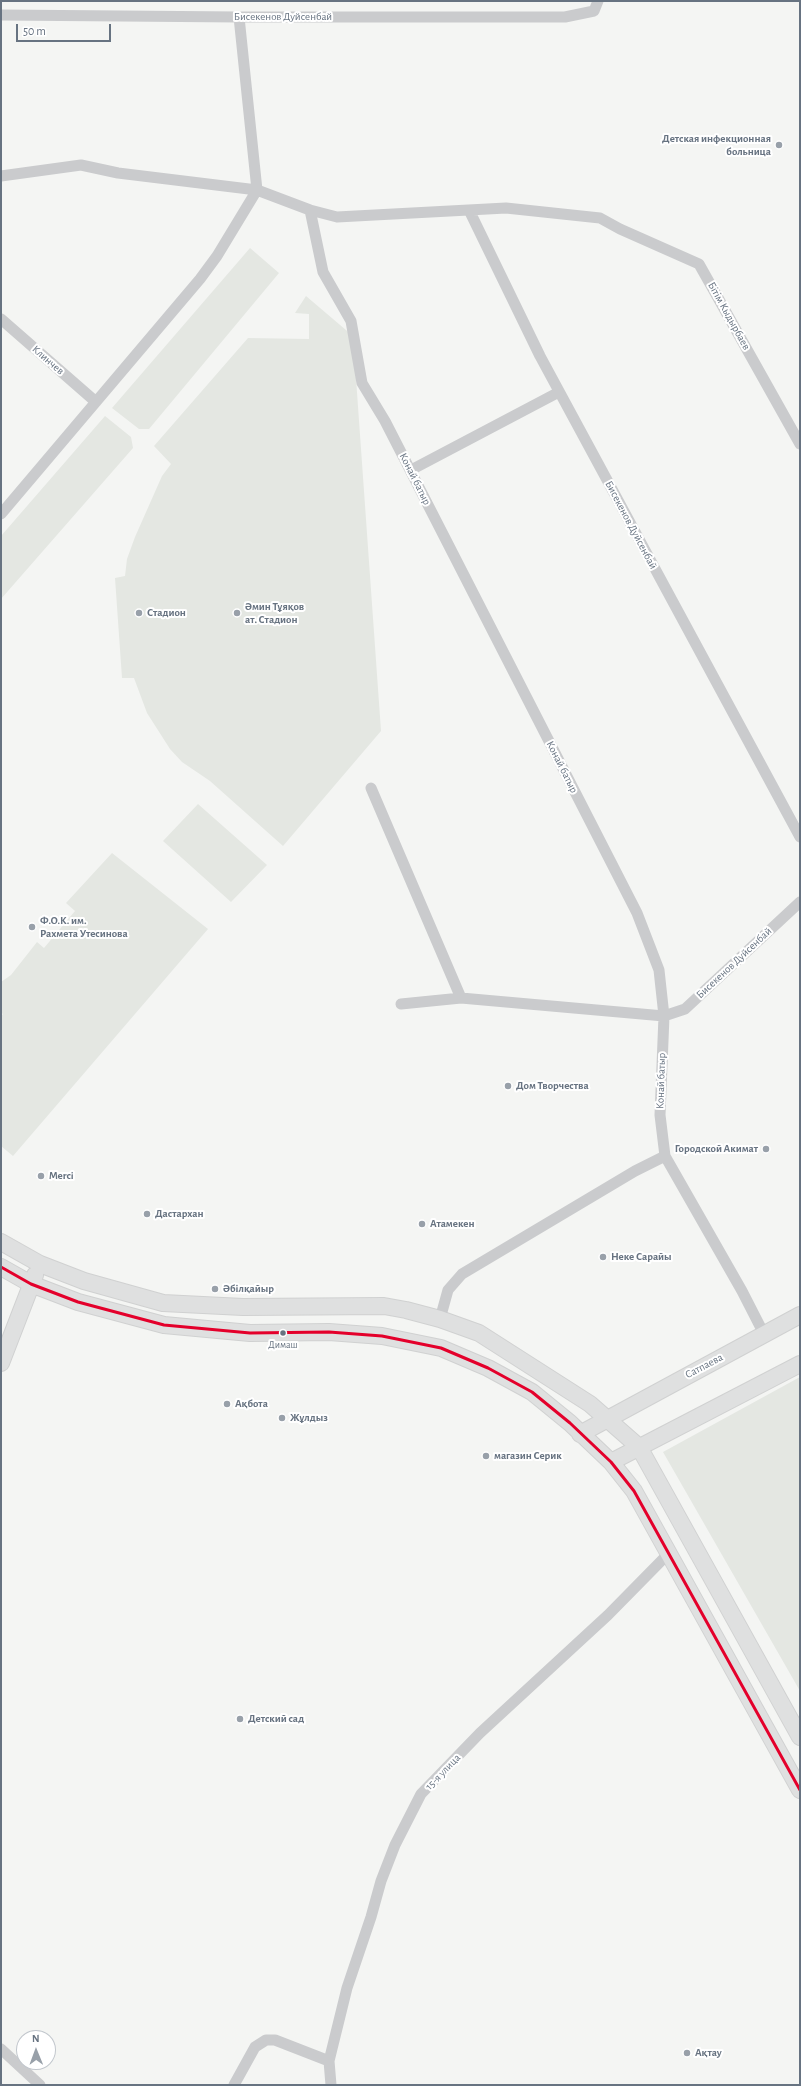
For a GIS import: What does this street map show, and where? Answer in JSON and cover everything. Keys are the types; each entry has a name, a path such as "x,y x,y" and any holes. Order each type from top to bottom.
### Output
{"street":[{"name":"Бисекенов Дуйсенбай","path":"1,15 565,17 594,11 598,1"},
{"path":"1,514 200,279 217,256 257,190 239,17"},
{"name":"Бiтiм Кыдырбаев","path":"1,176 81,165 118,173 257,190 310,210 337,217 506,208 600,218 620,230 699,264 800,444"},
{"name":"Конай батыр","path":"310,210 323,272 351,321 362,383 385,421 411,470 637,913 659,970 664,1016 660,1115 665,1156 742,1291 764,1334"},
{"name":"Бисекенов Дуйсенбай","path":"469,210 559,392 800,837"},
{"name":"Клинчев","path":"1,319 96,402"},
{"path":"411,470 559,392"},
{"path":"371,788 461,998"},
{"name":"Бисекенов Дуйсенбай","path":"664,1016 685,1009 800,902"},
{"path":"400,1004 461,998 664,1016"},
{"path":"440,1319 448,1290 462,1274 635,1171 665,1156"},
{"path":"1,1242 40,1264 84,1281 163,1303 243,1307 384,1306 440,1319 479,1333 590,1404 608,1418 639,1447 800,1737"},
{"path":"1,1362 40,1264"},
{"path":"1,1267 31,1284 78,1302 164,1324 250,1333 329,1332 382,1336 441,1348 488,1368 532,1392 570,1423 611,1462 634,1491 800,1790"},
{"name":"Сатпаева","path":"580,1434 800,1315"},
{"path":"611,1462 800,1364"},
{"name":"15-я улица","path":"331,2085 329,2062 347,1988 372,1916 381,1881 395,1845 421,1794 480,1733 608,1615 669,1553"},
{"path":"234,2085 255,2047 266,2040 275,2040 329,2062"},
{"path":"1,2049 40,2085"}],"shaded area":[{"path":"250,248 279,273 149,429 139,429 112,408"},
{"name":"Әмин Тұяқов ат. Стадион","path":"306,296 353,336 381,731 283,846 210,781 182,762 170,749 147,713 134,678 122,678 115,578 125,576 127,559 135,537 162,476 171,464 154,446 248,338 309,339 309,314 295,313"},
{"path":"105,416 131,437 133,448 1,599 1,536"},
{"path":"198,804 267,865 231,902 163,841"},
{"path":"112,853 208,929 13,1156 1,1146 1,1016 3,1014 1,1013 1,982 11,975 37,942 44,948 75,911 66,903"},
{"path":"800,1377 800,1691 663,1452"}],"transit line":[{"path":"1,1267 31,1284 78,1302 164,1325 250,1333 329,1332 382,1336 441,1348 488,1368 532,1392 570,1423 611,1462 634,1491 800,1790"}],"place":[{"name":"Детская инфекционная больница","path":"779,145"},
{"name":"Стадион","path":"139,613"},
{"name":"Әмин Тұяқов ат. Стадион","path":"237,613"},
{"name":"Ф.О.К. им. Рахмета Утесинова","path":"32,927"},
{"name":"Дом Творчества","path":"508,1086"},
{"name":"Городской Акимат","path":"766,1149"},
{"name":"Merci","path":"41,1176"},
{"name":"Дастархан","path":"147,1214"},
{"name":"Атамекен","path":"422,1224"},
{"name":"Неке Сарайы","path":"603,1257"},
{"name":"Әбілқайыр","path":"215,1289"},
{"name":"Димаш","path":"283,1333"},
{"name":"Ақбота","path":"227,1404"},
{"name":"Жұлдыз","path":"282,1418"},
{"name":"магазин Серик","path":"486,1456"},
{"name":"Детский сад","path":"240,1719"},
{"name":"Ақтау","path":"687,2053"}]}
